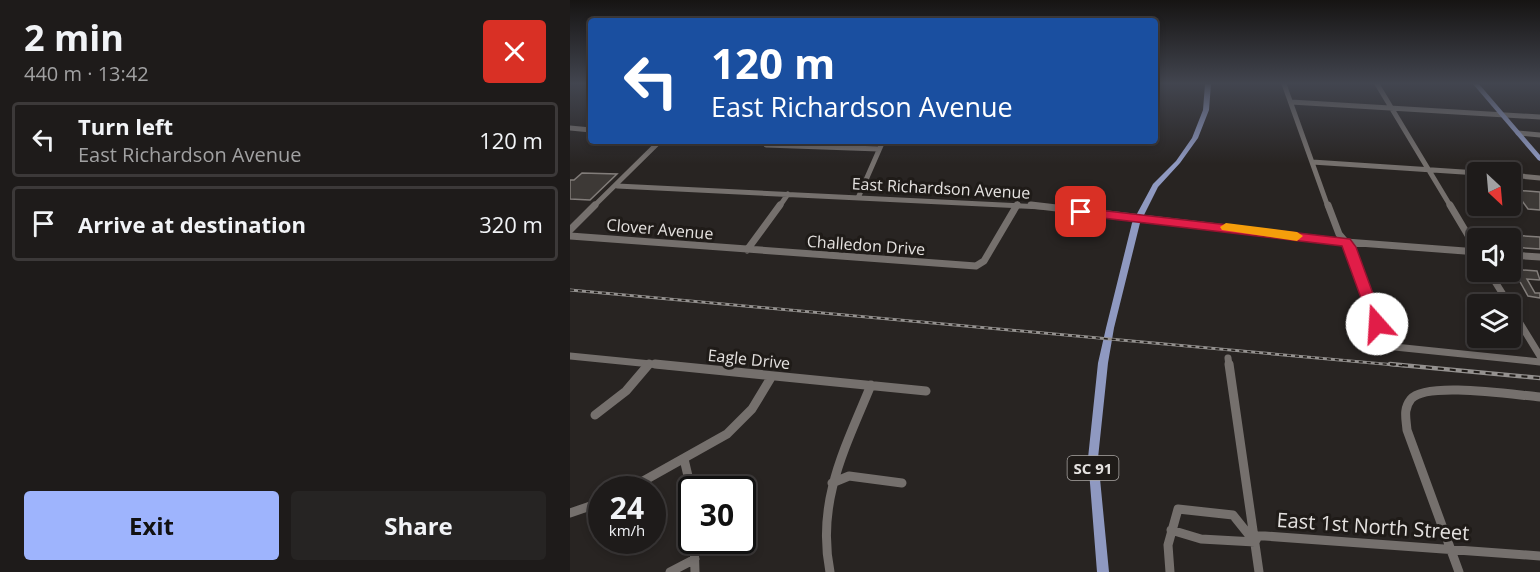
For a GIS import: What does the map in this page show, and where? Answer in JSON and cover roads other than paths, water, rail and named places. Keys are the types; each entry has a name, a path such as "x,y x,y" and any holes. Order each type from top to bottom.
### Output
{"main road":[{"name":"SC 91","path":"1103,572 1093,458 1103,363 1129,244 1144,204 1155,186 1178,162 1195,138 1206,111"},
{"path":"1498,111 1540,159"}],"street":[{"path":"1294,111 1333,220 1350,247 1385,346 1540,362"},
{"path":"1393,111 1467,234"},
{"path":"1440,111 1540,117"},
{"path":"570,128 588,130"},
{"path":"1518,133 1540,135"},
{"path":"570,230 657,144"},
{"path":"858,198 882,144"},
{"path":"766,145 879,149"},
{"path":"1312,162 1467,172"},
{"path":"1521,177 1540,178"},
{"name":"East Richardson Avenue","path":"617,186 1017,204 1346,242 1467,251"},
{"path":"747,250 788,194"},
{"name":"Challedon Drive","path":"747,250 976,266 984,261 1017,204"},
{"name":"Clover Avenue","path":"570,236 747,250"},
{"path":"1521,256 1540,257"},
{"path":"1521,324 1540,356"},
{"name":"Eagle Drive","path":"570,356 926,391"},
{"path":"1228,358 1259,572"},
{"path":"595,415 626,391 649,364"},
{"path":"653,476 718,440 738,425 757,403 772,376"},
{"path":"830,572 825,550 824,529 827,500 871,386"},
{"path":"1459,572 1407,430 1405,410 1412,398 1420,392 1440,389 1540,397"},
{"path":"684,459 688,476"},
{"path":"832,483 849,476 902,483"},
{"path":"570,513 588,507"},
{"path":"1170,572 1168,545 1178,509 1233,514 1255,543"},
{"name":"East 1st North Street","path":"1172,530 1201,539 1255,543 1258,536 1265,536 1540,556"},
{"path":"695,554 695,572"},
{"path":"669,572 695,559"}],"railway":[{"path":"570,290 1406,366"},
{"path":"1390,364 1540,378"}]}
